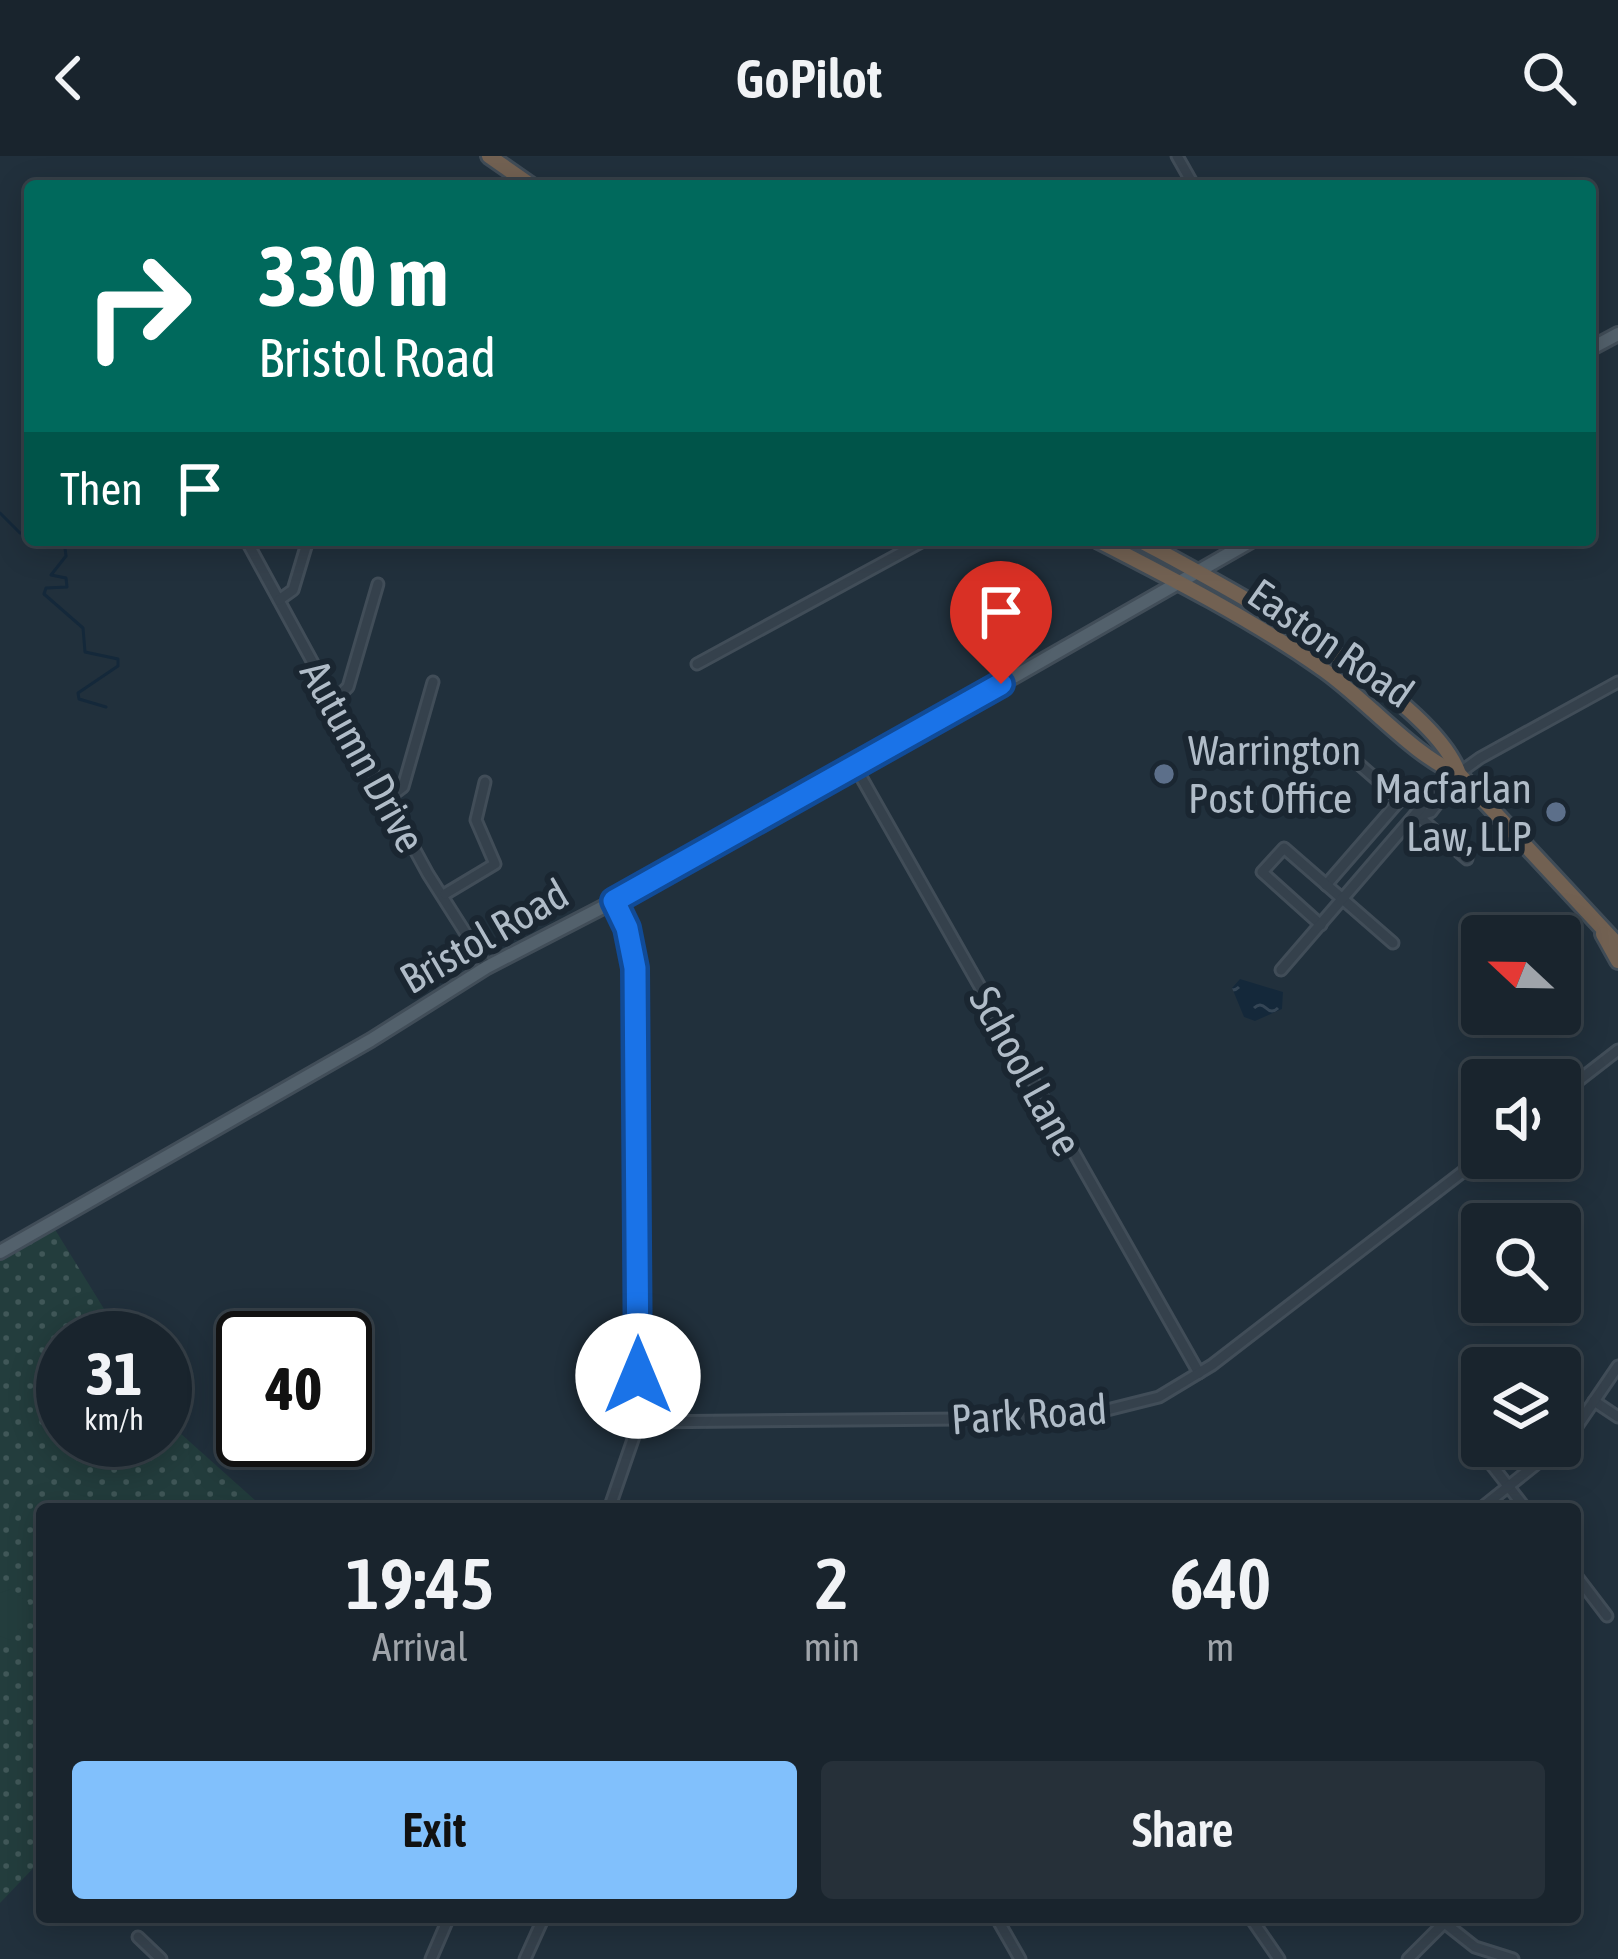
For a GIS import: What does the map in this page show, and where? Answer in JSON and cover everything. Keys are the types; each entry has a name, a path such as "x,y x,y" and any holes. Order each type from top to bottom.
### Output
{"highway":[{"path":"489,156 523,180"},
{"name":"Easton Road","path":"1108,546 1305,657 1443,768 1459,774"},
{"name":"Easton Road","path":"1150,546 1290,624 1358,672 1454,758 1459,774 1618,944"},
{"name":"Easton Road","path":"1602,932 1618,961"}],"main road":[{"name":"Bristol Road","path":"0,1252 488,968 856,768 1242,546"}],"street":[{"name":"Autumn Drive","path":"249,546 387,799 488,968"},
{"path":"279,600 293,590 306,546"},
{"path":"697,664 914,546"},
{"path":"334,700 348,687 378,584"},
{"path":"387,799 403,787 433,682"},
{"path":"1282,970 1418,816 1431,812 1459,774 1618,682"},
{"path":"1326,885 1400,800 1352,758"},
{"name":"School Lane","path":"856,768 1199,1373"},
{"path":"445,894 494,864 476,820 485,782"},
{"path":"1418,816 1467,859"},
{"path":"1377,826 1395,842"},
{"path":"1321,925 1262,872 1284,848 1393,944"},
{"path":"611,1503 639,1422 635,968 627,928 614,901"},
{"path":"1581,1078 1618,1050"},
{"name":"Park Road","path":"639,1422 1076,1418 1159,1397 1199,1373 1461,1173"},
{"path":"1488,1503 1561,1446 1618,1366"},
{"path":"1594,1401 1618,1417"},
{"path":"1493,1467 1521,1503"},
{"path":"1581,1582 1607,1616"},
{"path":"431,1959 446,1923"},
{"path":"525,1959 541,1923"},
{"path":"1000,1923 1021,1959"},
{"path":"1254,1923 1278,1959"},
{"path":"1408,1959 1438,1923"},
{"path":"1443,1923 1475,1947 1513,1959"},
{"path":"138,1937 161,1959"}],"green space":[{"path":"51,1223 105,1311 36,1311 36,1467 192,1467 192,1444 258,1503 36,1503 36,1865 0,1903 0,1252"},
{"path":"11,1589 28,1602 30,1618 10,1640 0,1636 0,1593"}],"water":[{"path":"1240,979 1283,992 1282,1009 1255,1021 1244,1017 1232,988"}],"waterway":[{"path":"0,513 24,533"},
{"path":"65,546 66,556 51,575 66,578 67,587 46,588 44,594 83,628 85,652 118,659 118,666 78,693 79,699 106,707"}],"place":[{"name":"Warrington Post Office","path":"1164,774"},
{"name":"Macfarlan Law, LLP","path":"1556,812"}],"route":[{"path":"638,1376 635,968 627,928 614,901 1001,684"}]}
